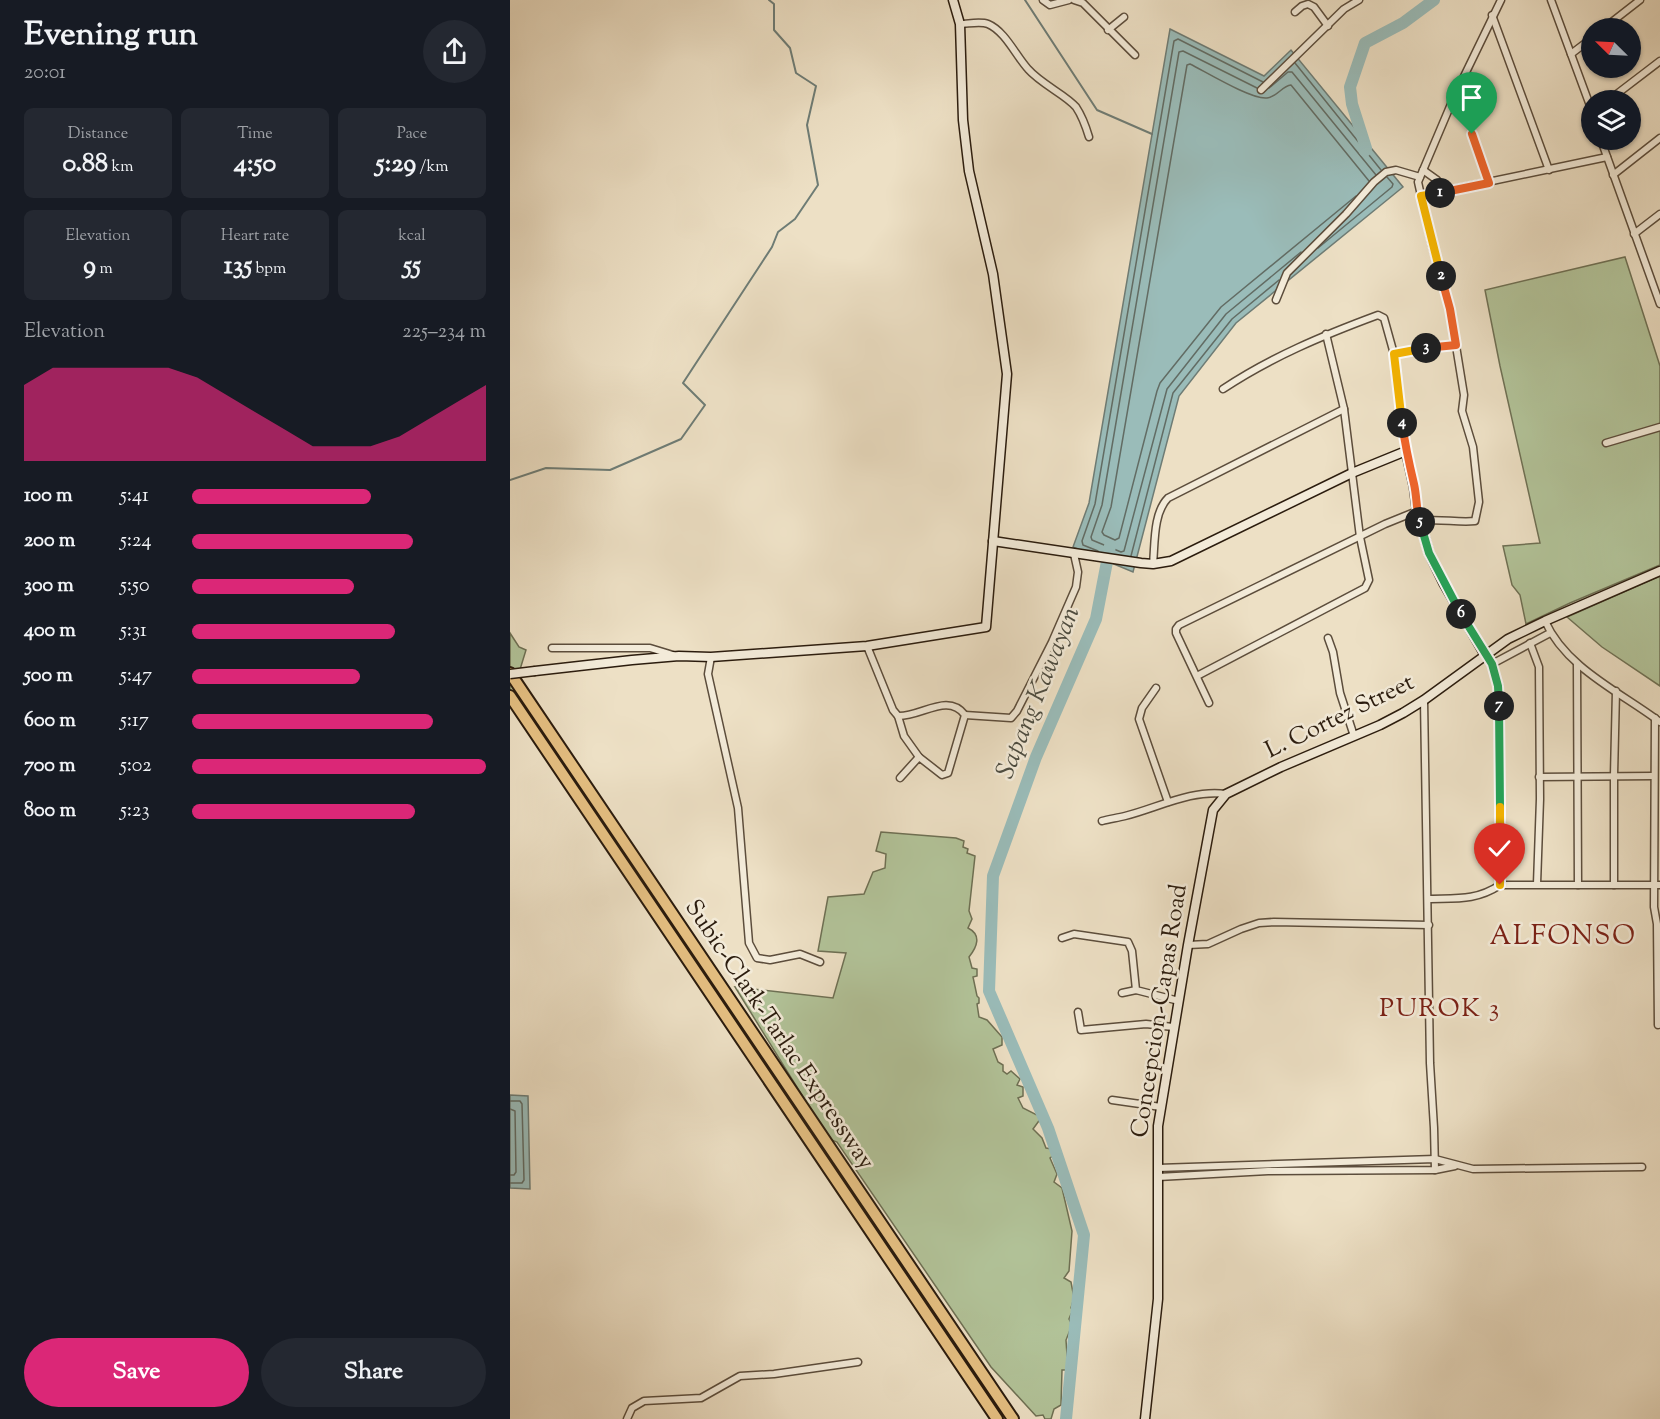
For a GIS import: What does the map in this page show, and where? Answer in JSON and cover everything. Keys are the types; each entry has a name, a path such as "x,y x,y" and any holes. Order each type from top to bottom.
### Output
{"highway":[{"name":"Subic-Clark-Tarlac Expressway","path":"510,674 1013,1419"},
{"name":"Subic-Clark-Tarlac Expressway","path":"510,696 997,1419"}],"street":[{"path":"510,674 679,656 711,657 867,646 986,627 1006,374 993,274 969,171 963,120 960,24 953,0"},
{"path":"1044,0 1050,5 1069,0"},
{"path":"1074,0 1083,3 1135,55"},
{"path":"1261,90 1344,9 1359,0"},
{"path":"1420,521 1433,519 1464,522 1475,520 1478,513 1479,502 1473,447 1462,411 1464,395 1450,309 1432,245 1418,182 1492,15 1501,0"},
{"path":"1551,0 1584,90"},
{"path":"1617,18 1640,0"},
{"path":"1295,12 1308,4 1314,7 1328,26"},
{"path":"1492,15 1549,170"},
{"path":"1108,30 1124,17"},
{"path":"960,24 983,23 995,29 1012,46 1035,76 1076,108 1089,137"},
{"path":"1571,54 1581,46"},
{"path":"1623,90 1660,61"},
{"path":"1472,134 1489,183"},
{"path":"1613,175 1660,138"},
{"path":"1605,150 1660,304"},
{"path":"1421,196 1607,157"},
{"path":"1276,300 1287,273 1386,172 1396,170 1421,173 1437,180 1447,191"},
{"path":"1634,234 1660,214"},
{"path":"1223,389 1251,371 1326,334 1378,315 1384,318 1394,354 1406,451 1417,511 1429,553 1492,664 1498,686 1500,885"},
{"path":"1197,676 1365,588 1369,580 1360,537 1344,409 1326,334"},
{"path":"1394,354 1435,346 1456,345"},
{"path":"1153,564 1158,520 1164,502 1168,498 1344,409"},
{"path":"1606,443 1660,427"},
{"path":"993,541 1141,563 1171,561 1352,473 1406,451"},
{"path":"1209,703 1176,633 1179,625 1417,511"},
{"path":"898,716 953,705 965,716 1011,718 1017,711 1052,642 1076,587 1078,554"},
{"name":"L. Cortez Street","path":"1226,794 1380,725 1424,700 1508,639 1660,571"},
{"path":"1545,621 1550,633 1577,664 1657,720 1653,776 1657,885 1654,907 1657,924 1658,1025"},
{"path":"1492,664 1550,633"},
{"path":"1328,638 1333,652 1340,693 1354,736"},
{"path":"1530,643 1539,667 1537,884"},
{"path":"867,646 893,710 898,716 904,736 919,757 942,775 948,773 965,716"},
{"path":"552,648 650,648 679,656"},
{"path":"711,657 708,674 738,808 748,942 757,958 770,960 800,954 820,962"},
{"path":"1577,664 1578,885"},
{"path":"1156,688 1142,708 1140,718 1168,802"},
{"path":"1614,885 1616,691"},
{"path":"1424,700 1430,1063 1435,1170"},
{"path":"900,778 919,757"},
{"path":"1539,777 1653,776"},
{"path":"1102,821 1168,802 1215,792 1226,794"},
{"name":"Concepcion-Capas Road","path":"1145,1419 1158,1299 1158,1126 1173,1027 1210,822 1213,810 1226,794"},
{"path":"1428,899 1475,897 1488,893 1500,885 1657,885"},
{"path":"1188,945 1208,944 1259,923 1429,925"},
{"path":"1062,938 1074,934 1128,942 1132,951 1136,990"},
{"path":"1122,993 1136,990 1179,1000"},
{"path":"1078,1012 1081,1030 1146,1024 1173,1027"},
{"path":"1113,1100 1161,1107"},
{"path":"1158,1172 1435,1159 1473,1169 1494,1170 1536,1167 1642,1167"},
{"path":"1158,1172 1435,1170 1458,1166"},
{"path":"627,1419 632,1408 645,1401 701,1398 740,1376 774,1374 858,1362"}],"green space":[{"path":"1625,257 1660,366 1660,565 1526,624 1520,595 1512,585 1503,546 1540,543 1485,290"},
{"path":"1660,576 1660,686 1602,647 1567,617"},
{"path":"510,633 519,647 526,650 510,702"},
{"path":"881,832 956,838 964,841 963,847 968,849 967,853 975,856 969,911 972,919 968,928 977,938 969,957 972,968 977,969 977,976 973,977 979,998 977,1004 979,1017 987,1020 1002,1037 1002,1045 993,1049 998,1062 1003,1065 1003,1071 1007,1074 1011,1071 1020,1079 1017,1085 1023,1087 1023,1096 1018,1098 1023,1108 1041,1118 1033,1129 1042,1138 1046,1148 1052,1149 1054,1155 1050,1158 1057,1174 1054,1182 1062,1188 1072,1231 1069,1271 1064,1278 1071,1282 1074,1298 1071,1308 1074,1310 1069,1319 1072,1325 1066,1340 1068,1370 1062,1370 1061,1405 1054,1409 1051,1419 1045,1419 1043,1415 1036,1416 991,1367 837,1142 829,1139 735,987 833,998 846,953 818,951 828,897 864,894 873,872 885,868 886,854 876,851"}],"water":[{"path":"1170,29 1264,76 1291,50 1403,187 1236,323 1179,396 1133,572 1073,547 1089,503"},
{"path":"510,1095 528,1096 530,1189 510,1188"}],"waterway":[{"path":"510,480 546,468 610,470 681,439 705,405 683,383 772,247 778,232 795,219 818,185 807,125 816,86 796,73 790,48 774,30 774,4 769,0"},
{"path":"1025,0 1097,110 1152,134"},
{"name":"Sapang Kawayan","path":"1365,151 1352,104 1350,87 1365,43 1403,23 1434,0"},
{"name":"Sapang Kawayan","path":"1066,1419 1084,1235 1048,1128 989,991 993,876 1036,757 1096,619 1110,546"}],"district":[{"name":"ALFONSO","path":"1563,937"},
{"name":"PUROK 3","path":"1440,1009"}],"route":[{"path":"1472,134 1489,183 1421,196 1450,309 1456,345 1435,346 1394,354 1406,451 1422,532 1444,584 1492,664 1498,686 1500,885"}]}
